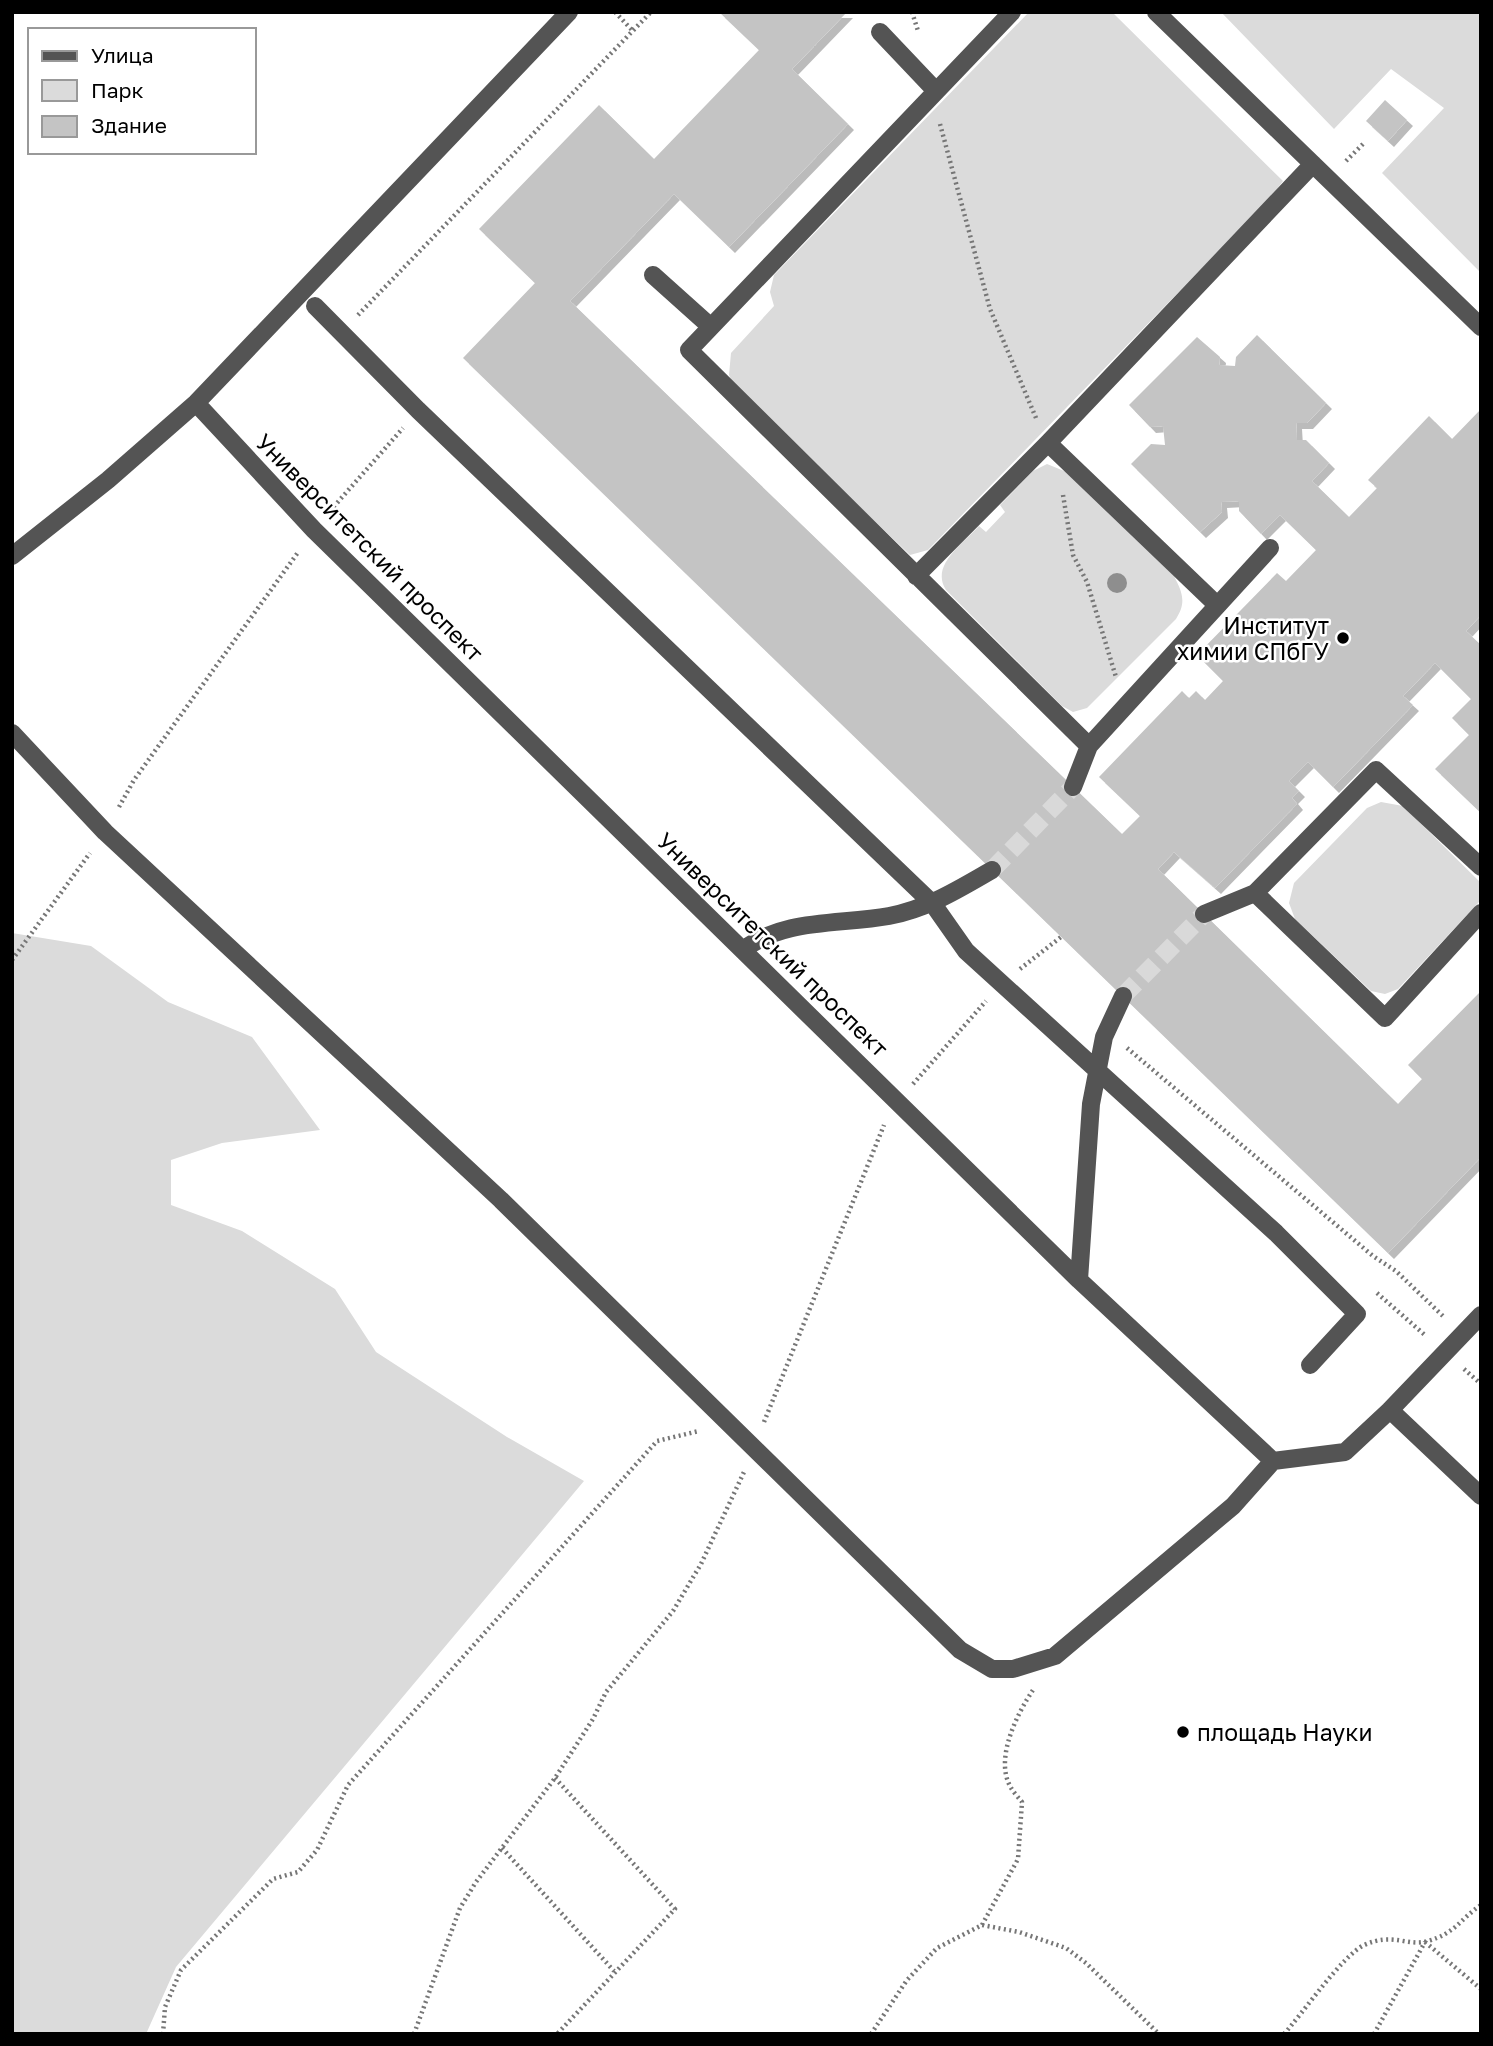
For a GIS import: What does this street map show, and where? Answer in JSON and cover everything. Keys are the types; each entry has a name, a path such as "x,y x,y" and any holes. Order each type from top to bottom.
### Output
{"street":[{"path":"12,556 108,481 196,403 569,12"},
{"path":"1012,12 688,350 1089,746"},
{"path":"1156,12 1481,327"},
{"path":"880,32 935,90"},
{"path":"916,576 1048,443 1313,164"},
{"path":"653,275 711,327"},
{"path":"315,306 418,410 933,904 966,951 1276,1233 1357,1314 1310,1365"},
{"name":"Университетский проспект","path":"196,403 314,530 899,1100 1079,1280 1273,1461"},
{"path":"1048,443 1217,605"},
{"path":"1073,787 1089,746 1270,548"},
{"path":"12,733 105,832 501,1200 960,1650 992,1669 1013,1669 1055,1656 1233,1506 1273,1461 1345,1452 1390,1410 1481,1315"},
{"path":"1204,914 1255,893 1376,771 1481,867"},
{"path":"743,950 760,937 784,928 890,916 933,904 992,870"},
{"path":"1255,893 1385,1018 1481,913"},
{"path":"1079,1280 1091,1104 1104,1037 1123,996"},
{"path":"1390,1410 1481,1496"}],"path":[{"path":"615,12 633,31"},
{"path":"342,331 650,12"},
{"path":"939,120 990,309 1048,443"},
{"path":"12,960 105,832 134,780 314,530 418,410"},
{"path":"1062,493 1073,555 1087,582 1115,667 1120,712"},
{"path":"414,2034 460,1909 555,1778 593,1719 606,1692 656,1634 689,1586 728,1512 885,1123 899,1100 1001,984 1061,937"},
{"path":"1104,1037 1123,1045 1373,1256 1396,1271 1462,1334"},
{"path":"163,2034 165,2007 181,1970 273,1880 298,1872 317,1850 348,1785 657,1441 727,1423"},
{"path":"871,2034 907,1980 937,1948 982,1925 1018,1859 1022,1802 1009,1785 1005,1770 1011,1731 1026,1701 1055,1656"},
{"path":"555,1778 675,1909 557,2034"},
{"path":"502,1848 615,1971"},
{"path":"1284,2034 1336,1972 1362,1946 1389,1937 1425,1942 1457,1928 1481,1905"},
{"path":"982,1925 1019,1932 1066,1948 1086,1963 1159,2034"},
{"path":"1425,1942 1481,1989"},
{"path":"1374,2034 1425,1942"}],"green space":[{"path":"1029,12 1112,12 1283,181 1271,197 928,550 910,555 734,386 729,375 731,353 774,306 770,292 774,275"},
{"path":"1221,12 1481,12 1481,273 1382,173 1444,108 1391,69 1334,129"},
{"path":"1047,464 1069,473 1174,576 1182,597 1176,619 1087,708 1073,712 1062,706 946,590 942,581 942,572 950,555 979,526 986,532 1005,512 1000,505 1033,471"},
{"path":"1381,802 1403,806 1481,883 1479,902 1398,989 1385,994 1371,991 1295,919 1289,903 1294,883 1367,808"},
{"path":"12,933 91,946 168,1002 252,1037 320,1130 222,1143 171,1160 171,1205 242,1231 335,1289 376,1352 507,1437 584,1481 176,1967 146,2034 12,2034"}],"building":[{"name":"Институт химии СПбГУ","path":"719,12 847,12 792,69 848,124 729,247 674,194 570,301 1122,834 1140,816 1099,777 1182,691 1189,698 1196,691 1205,700 1223,681 1197,655 1277,573 1286,581 1316,550 1280,515 1261,534 1239,511 1239,501 1221,502 1222,512 1200,532 1131,464 1151,444 1165,445 1163,426 1150,427 1129,405 1197,337 1220,357 1219,365 1235,366 1236,357 1257,335 1326,403 1307,423 1296,423 1297,440 1306,440 1329,463 1312,481 1349,517 1377,488 1368,480 1429,416 1452,439 1481,409 1481,615 1466,631 1481,645 1481,813 1435,769 1469,735 1452,718 1471,699 1435,663 1403,696 1413,705 1333,787 1308,762 1289,781 1299,791 1292,798 1297,804 1215,888 1174,852 1158,869 1398,1104 1422,1079 1408,1065 1481,991 1481,1157 1388,1253 463,358 535,283 479,229 599,105 654,159 759,50"},
{"path":"1385,100 1407,120 1388,141 1366,121"}],"tunnel":[{"path":"992,870 1073,787"},
{"path":"1123,996 1204,914"}],"place":[{"name":"Институт химии СПбГУ","path":"1343,638"},
{"name":"площадь Науки","path":"1183,1732"}]}
